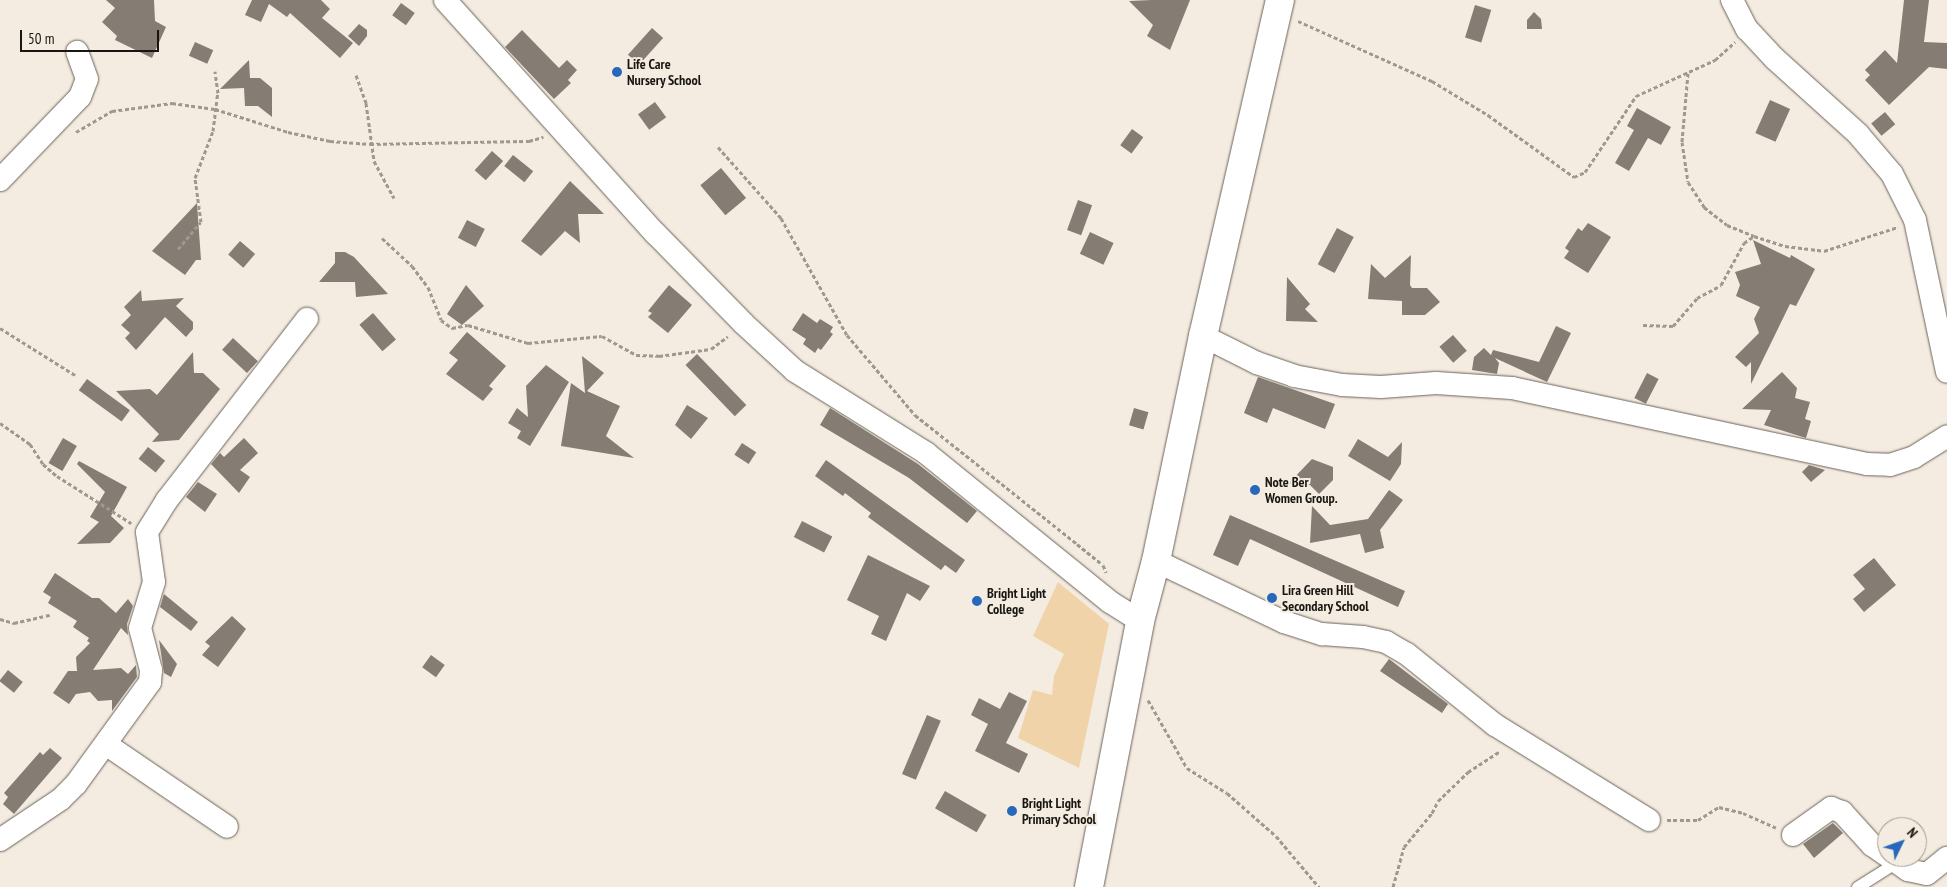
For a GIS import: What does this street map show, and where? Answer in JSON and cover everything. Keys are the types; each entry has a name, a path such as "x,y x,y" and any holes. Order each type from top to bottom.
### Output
{"street":[{"path":"445,0 654,233 743,323 795,371 926,453 1110,602 1140,621"},
{"path":"1732,0 1747,29 1774,58 1858,134 1892,174 1915,220 1947,372"},
{"path":"1089,887 1140,621 1156,561 1203,336 1278,6"},
{"path":"0,180 80,97 87,79 77,52"},
{"path":"0,840 61,799 107,745 152,679 141,637 142,616 154,582 147,532 167,500 307,320"},
{"path":"1203,336 1256,363 1294,376 1333,383 1381,387 1436,383 1512,388 1867,464 1890,465 1914,457 1947,436"},
{"path":"1156,561 1284,622 1322,634 1363,637 1386,642 1407,654 1517,740 1649,820"},
{"path":"107,745 227,828"},
{"path":"1793,835 1823,812 1837,809 1877,848"},
{"path":"1901,867 1927,874 1947,858"}],"lane":[{"path":"1856,887 1889,867"}],"path":[{"path":"1278,6 1432,81 1488,115 1574,178 1585,172 1636,96 1657,84 1716,60 1747,29"},
{"path":"178,250 201,222 195,178 213,132 218,94 215,71"},
{"path":"1688,72 1682,142 1688,182 1704,207 1727,225 1785,246 1824,251 1915,220"},
{"path":"356,75 366,103 370,144 374,161 394,198"},
{"path":"73,134 112,111 172,103 215,109 288,132 370,144 529,141 560,127"},
{"path":"718,147 781,218 846,335 915,415 1103,566 1112,583 1110,602"},
{"path":"1643,325 1673,326 1696,298 1721,285 1744,243 1754,236"},
{"path":"382,238 412,266 428,287 441,320 452,328 468,325 528,343 602,336 636,355 659,356 711,349 743,323"},
{"path":"0,328 75,375"},
{"path":"0,423 30,444 43,464 57,476 147,532"},
{"path":"0,619 14,624 50,615"},
{"path":"1128,684 1147,699 1187,768 1227,793 1276,836 1319,887"},
{"path":"1393,887 1404,847 1432,813 1438,801 1468,772 1517,740"},
{"path":"1649,820 1698,820 1719,807 1743,813 1793,835"}],"shaded area":[{"path":"1058,582 1109,624 1079,768 1018,738 1033,690 1052,695 1054,676 1064,654 1033,636"}],"building":[{"path":"106,0 154,0 155,21 166,27 152,58 115,40 117,36 102,22 115,8"},
{"path":"252,0 321,0 330,9 322,18 353,43 340,58 290,13 287,17 269,4 261,22 245,15"},
{"path":"1190,0 1170,50 1147,36 1153,25 1129,1"},
{"path":"1904,0 1929,0 1924,42 1947,43 1947,69 1929,67 1889,105 1865,80 1870,75 1865,70 1885,50 1897,63"},
{"path":"401,3 415,13 406,25 392,15"},
{"path":"1475,5 1491,10 1481,42 1465,38"},
{"path":"1534,12 1541,19 1542,29 1527,29 1527,20"},
{"path":"359,24 367,30 367,36 359,46 348,36"},
{"path":"652,28 663,38 639,65 628,55"},
{"path":"522,30 559,68 567,60 577,70 568,80 571,83 554,99 505,47"},
{"path":"195,42 213,50 207,64 189,56"},
{"path":"249,60 250,78 260,78 272,88 272,117 258,106 245,106 244,88 220,89"},
{"path":"1770,100 1790,109 1775,142 1755,133"},
{"path":"655,102 666,117 649,130 638,114"},
{"path":"1637,108 1671,127 1661,145 1648,138 1629,171 1615,163 1634,130 1627,126"},
{"path":"1885,112 1895,124 1881,136 1871,124"},
{"path":"1132,129 1143,137 1132,153 1120,145"},
{"path":"492,151 503,161 486,180 475,170"},
{"path":"513,155 533,171 524,182 504,166"},
{"path":"721,168 746,198 725,215 700,185"},
{"path":"570,181 604,214 578,214 580,243 565,231 541,256 521,241"},
{"path":"1078,200 1092,205 1081,235 1067,230"},
{"path":"197,203 201,260 196,260 185,275 152,251"},
{"path":"467,220 485,229 476,247 458,238"},
{"path":"1588,223 1611,237 1588,273 1564,258 1569,251 1565,248 1578,228 1582,231"},
{"path":"1337,228 1354,237 1335,273 1318,264"},
{"path":"1090,232 1114,243 1103,265 1080,254"},
{"path":"1753,240 1790,258 1791,255 1815,269 1796,306 1790,304 1751,384 1751,362 1746,367 1735,357 1759,333 1754,319 1760,307 1736,296 1740,285 1735,272 1761,264"},
{"path":"240,241 255,254 243,268 228,255"},
{"path":"335,252 345,252 354,257 388,294 356,297 355,282 319,282 335,263"},
{"path":"1411,255 1410,285 1412,288 1427,288 1440,302 1425,315 1402,315 1402,301 1368,299 1371,264 1385,278"},
{"path":"1287,277 1310,304 1305,309 1318,322 1286,321"},
{"path":"466,285 484,306 462,325 447,314"},
{"path":"669,285 692,305 668,333 648,317 652,313 648,311"},
{"path":"141,290 142,301 184,298 176,306 193,322 193,329 186,337 165,317 136,350 125,338 130,333 121,325 131,315 124,307"},
{"path":"373,313 396,339 382,351 359,325"},
{"path":"803,313 817,323 820,319 833,327 830,332 833,334 821,350 818,348 815,353 803,344 806,339 792,330"},
{"path":"1556,326 1571,333 1547,382 1495,358 1499,363 1497,374 1472,370 1474,357 1484,348 1491,355 1493,350 1539,362"},
{"path":"467,332 506,366 489,386 493,389 483,401 446,374 458,360 449,353"},
{"path":"1453,335 1467,351 1453,363 1439,347"},
{"path":"233,338 258,361 247,373 222,350"},
{"path":"193,352 194,373 203,373 220,389 179,440 152,442 159,434 116,391 150,389 157,395"},
{"path":"697,354 746,405 735,416 685,365"},
{"path":"582,356 604,373 587,391 620,406 606,436 634,458 561,446 571,383 585,393"},
{"path":"546,365 569,382 530,446 517,438 521,431 508,423 517,408 528,417 526,386"},
{"path":"1782,372 1797,388 1795,398 1810,402 1805,419 1811,421 1806,438 1764,425 1771,410 1742,409"},
{"path":"1647,373 1659,379 1646,404 1634,398"},
{"path":"1258,377 1335,404 1325,429 1273,408 1267,423 1244,413"},
{"path":"87,379 130,410 122,421 79,390"},
{"path":"687,405 708,418 691,439 675,425"},
{"path":"830,408 918,464 977,511 967,523 909,478 820,425"},
{"path":"1134,408 1148,412 1143,429 1129,425"},
{"path":"63,438 77,446 62,471 48,463"},
{"path":"244,438 258,453 240,470 250,477 239,493 211,464 220,453 224,457"},
{"path":"1358,439 1388,457 1402,442 1401,464 1390,481 1348,456"},
{"path":"742,443 756,452 749,464 734,455"},
{"path":"148,447 165,461 156,473 139,459"},
{"path":"1312,459 1333,467 1333,480 1319,494 1310,485 1288,484"},
{"path":"826,460 965,560 956,573 945,565 941,570 868,517 871,513 845,493 843,496 815,476"},
{"path":"79,461 127,487 111,516 124,528 110,543 77,544 99,522 90,517 105,492 77,464"},
{"path":"1809,465 1825,470 1811,482 1802,472"},
{"path":"198,482 217,494 205,512 186,497"},
{"path":"1389,490 1403,500 1380,530 1384,548 1365,553 1360,534 1310,543 1312,506 1330,525 1368,519"},
{"path":"1230,515 1405,591 1398,607 1250,539 1238,566 1213,555"},
{"path":"802,521 832,536 824,552 794,537"},
{"path":"868,555 930,586 920,601 907,593 886,641 871,634 879,616 847,600"},
{"path":"1874,558 1896,585 1864,612 1853,599 1865,589 1853,575"},
{"path":"55,573 92,598 99,598 116,613 128,599 133,606 127,624 128,635 121,628 93,670 121,668 128,674 136,665 137,677 112,711 112,700 98,701 90,692 76,694 69,704 53,693 68,671 77,671 76,657 90,643 87,641 89,638 73,627 77,621 48,603 51,597 43,592"},
{"path":"164,594 198,622 191,631 160,607"},
{"path":"232,616 246,629 218,667 202,655 210,646 205,642"},
{"path":"159,640 177,664 171,677 164,673"},
{"path":"431,655 445,665 436,677 422,667"},
{"path":"1389,659 1448,704 1442,713 1380,671"},
{"path":"8,670 23,682 14,693 0,682"},
{"path":"1009,692 1027,701 1006,743 1028,754 1019,773 975,751 988,724 971,715 979,698 1000,709"},
{"path":"927,715 941,721 916,780 902,774"},
{"path":"50,748 62,758 14,814 3,804 8,797 4,793 40,752 43,755"},
{"path":"945,791 987,815 977,832 935,808"},
{"path":"1833,823 1843,833 1814,858 1803,844"}],"place":[{"name":"Life Care Nursery School","path":"617,72"},
{"name":"Note Ber Women Group.","path":"1255,490"},
{"name":"Lira Green Hill Secondary School","path":"1272,598"},
{"name":"Bright Light College","path":"977,601"},
{"name":"Bright Light Primary School","path":"1012,811"}]}
